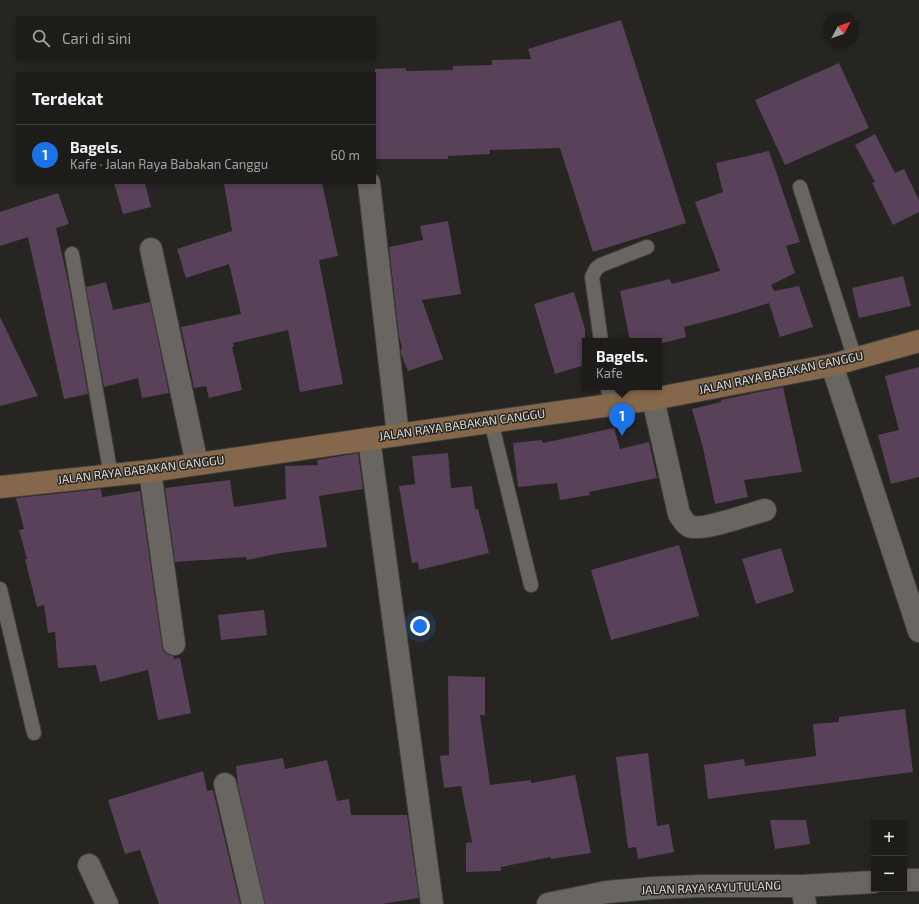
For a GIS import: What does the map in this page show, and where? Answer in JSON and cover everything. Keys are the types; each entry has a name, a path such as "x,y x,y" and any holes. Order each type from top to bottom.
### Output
{"street":[{"path":"369,184 398,434"},
{"path":"151,249 197,464"},
{"name":"JALAN RAYA BABAKAN CANGGU","path":"0,487 150,471 491,421 609,396 654,399 832,365 919,341"},
{"path":"832,365 919,632"},
{"path":"654,399 679,514 684,522 690,526 702,528 765,510"},
{"path":"369,438 432,904"},
{"path":"150,471 174,644"},
{"path":"224,784 253,904"},
{"path":"90,865 108,904"},
{"name":"JALAN RAYA KAYUTULANG","path":"548,904 607,892 652,888 700,886 804,895 871,883"}],"lane":[{"path":"800,187 855,359"},
{"path":"601,338 592,277 596,269 601,265 646,248"},
{"path":"72,254 111,476"},
{"path":"491,421 531,584"},
{"path":"0,588 34,733"}],"building":[{"path":"621,20 686,223 593,252 560,148 490,150 490,154 448,156 448,159 376,159 375,69 406,68 406,71 453,70 453,66 492,65 492,60 531,59 528,49"},
{"path":"839,63 869,128 785,165 755,100"},
{"path":"875,134 895,173 904,169 919,200 919,212 893,225 872,183 875,182 855,145"},
{"path":"769,151 800,242 786,246 795,273 771,285 774,291 799,286 813,327 780,337 769,303 684,327 686,337 662,343 662,338 629,338 620,291 670,279 672,284 720,271 695,202 723,192 716,163"},
{"path":"114,184 145,184 151,207 123,214"},
{"path":"224,184 322,184 338,256 319,260 343,384 300,392 288,330 233,343 234,347 232,347 242,390 209,398 206,386 194,388 181,327 241,314 229,264 186,278 177,249 232,231"},
{"path":"58,193 69,224 56,228 68,281 88,394 64,399 28,237 0,246 0,212"},
{"path":"448,221 461,294 422,300 443,359 408,371 401,354 402,348 399,336 389,247 423,240 420,226"},
{"path":"903,276 911,306 859,318 852,288"},
{"path":"106,282 113,310 150,302 169,393 142,398 138,378 104,387 86,287"},
{"path":"574,292 585,329 585,338 582,338 582,366 555,374 534,304"},
{"path":"0,317 38,396 0,406"},
{"path":"919,367 919,477 891,484 878,435 899,430 885,376"},
{"path":"783,387 802,472 744,480 748,497 715,504 703,448 692,409 721,402 721,400"},
{"path":"614,428 620,449 649,442 657,478 589,492 590,495 560,500 557,483 518,487 513,443 542,440 543,443"},
{"path":"358,453 363,489 319,496 327,547 281,553 247,560 246,557 175,562 165,488 230,480 234,507 286,499 285,466 318,465 317,460"},
{"path":"448,453 451,488 472,486 475,509 478,509 489,553 419,570 418,562 412,563 399,486 415,484 412,456"},
{"path":"101,489 102,497 140,491 162,646 164,652 173,656 174,659 180,658 191,713 158,720 148,670 100,682 96,665 58,668 55,632 48,633 44,605 37,607 25,559 27,559 19,530 24,529 16,498"},
{"path":"679,545 699,616 611,640 591,570"},
{"path":"781,548 794,592 756,604 742,559"},
{"path":"264,610 267,635 221,640 218,615"},
{"path":"448,676 485,677 485,715 480,715 490,785 531,780 531,783 575,775 591,853 551,859 551,857 501,867 501,871 466,872 466,843 472,842 461,786 444,788 440,756 449,755"},
{"path":"905,709 913,772 708,799 704,765 744,759 745,766 816,756 813,724 839,722 839,717"},
{"path":"648,753 657,826 669,824 674,852 638,859 636,847 628,848 616,757"},
{"path":"283,758 285,769 327,760 337,801 349,799 351,815 407,815 419,898 382,904 265,904 238,786 236,766"},
{"path":"203,771 207,791 213,790 240,904 159,904 140,850 125,854 108,800"},
{"path":"770,820 806,820 810,844 775,849"}],"place":[{"name":"Bagels.","path":"622,436"}]}
